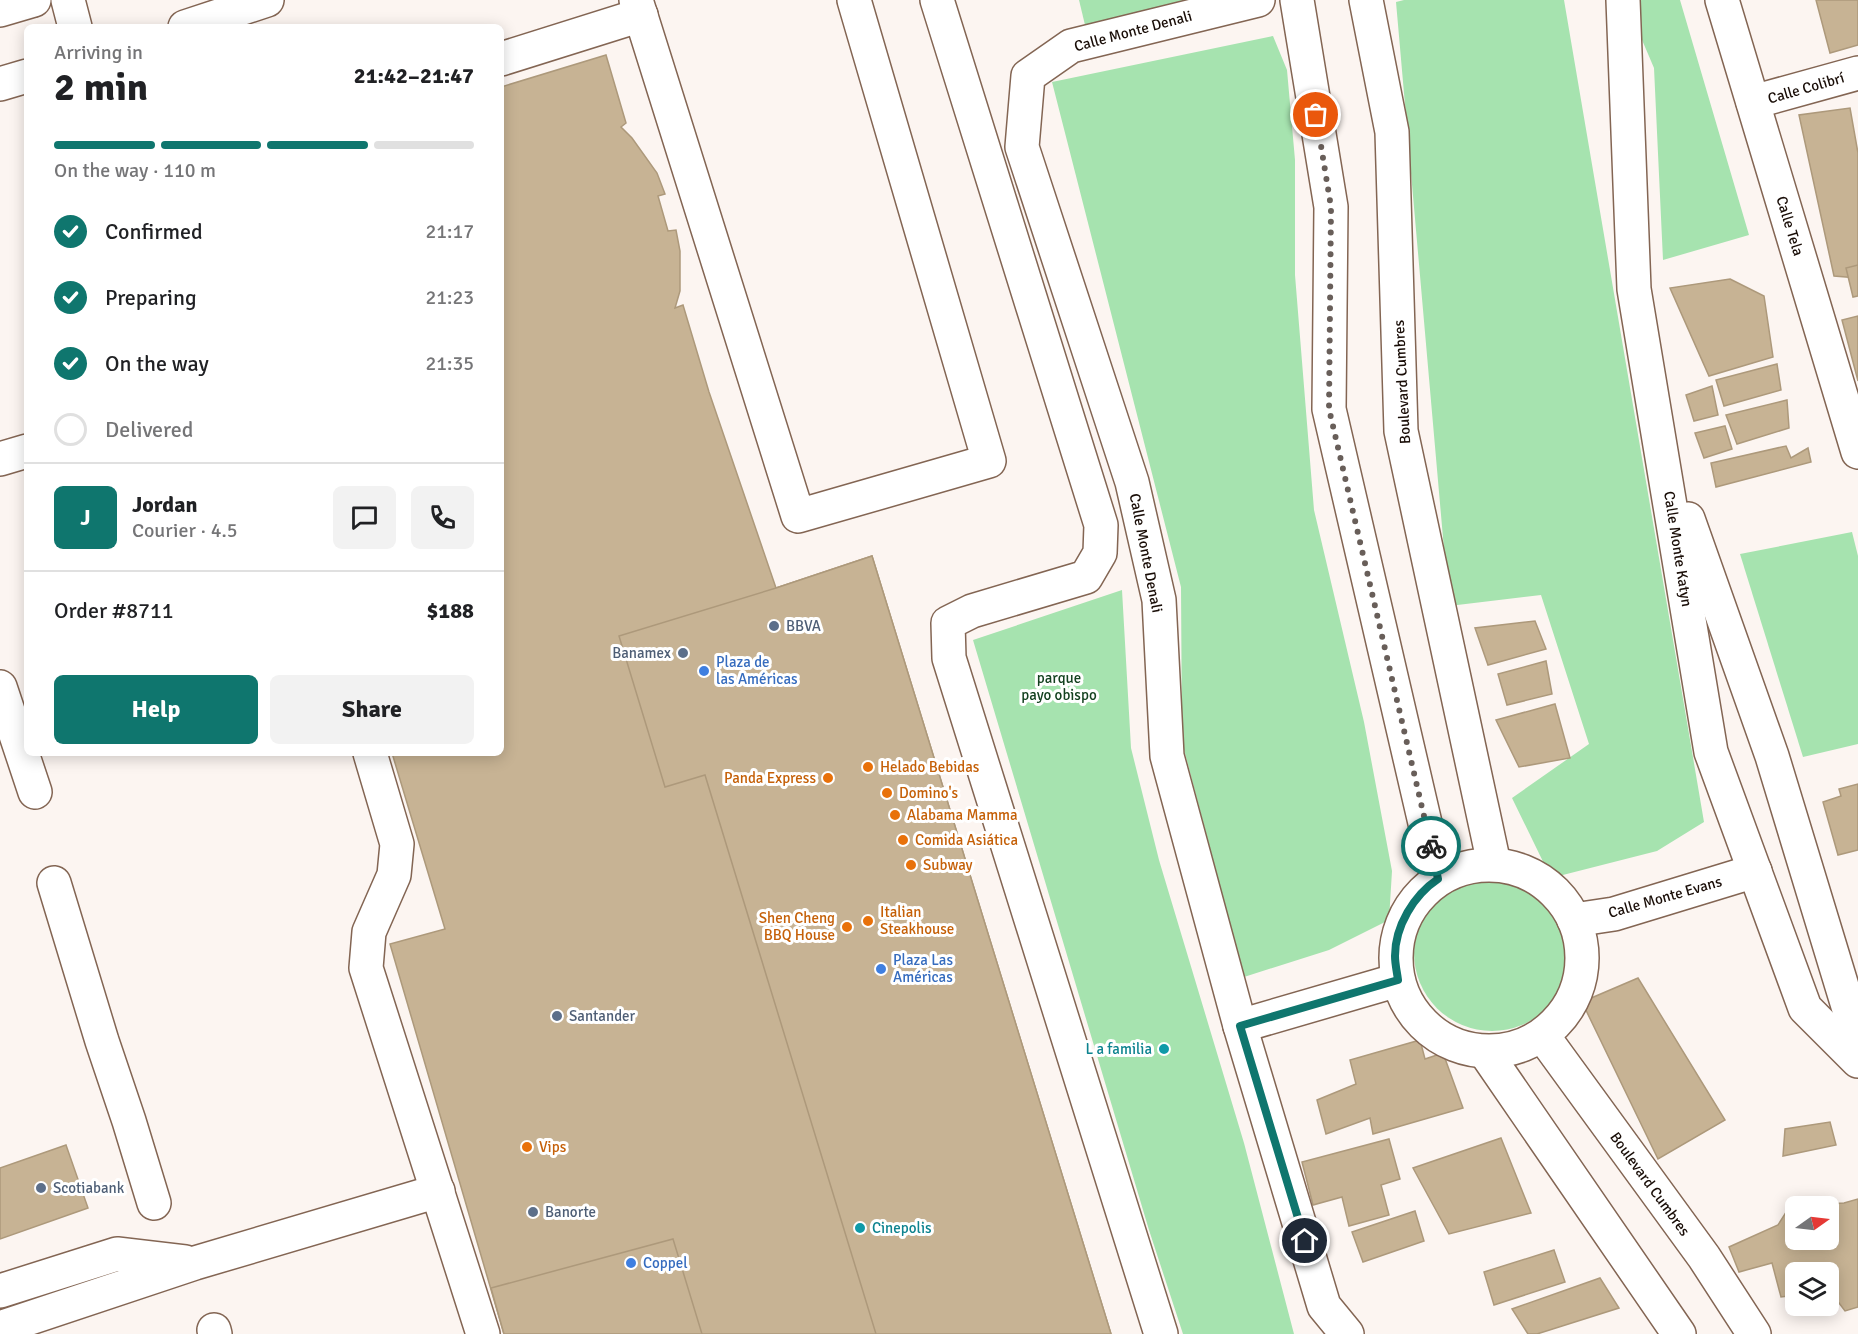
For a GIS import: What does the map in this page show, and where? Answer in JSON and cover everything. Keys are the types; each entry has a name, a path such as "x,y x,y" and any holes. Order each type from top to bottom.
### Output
{"street":[{"path":"0,10 33,0"},
{"path":"68,0 74,24"},
{"path":"194,24 267,0"},
{"path":"504,58 639,7 798,516 989,461 854,0"},
{"path":"937,0 1101,525 1100,553 1086,577 972,611 948,623 949,658 1161,1334"},
{"name":"Calle Monte Denali","path":"1258,0 1071,46 1028,76 1022,147 1132,482 1159,600 1167,756 1240,1026 1327,1320 1347,1334"},
{"path":"1297,0 1331,207 1329,409 1438,879"},
{"name":"Boulevard Cumbres","path":"1366,0 1392,132 1401,430 1494,864"},
{"name":"Calle Monte Katyn","path":"1623,0 1634,289 1712,752 1805,1008 1858,1061"},
{"name":"Calle Tela","path":"1722,0 1858,452"},
{"name":"Calle Colibrí","path":"1753,102 1858,73"},
{"path":"0,84 24,77"},
{"path":"1659,436 1772,756 1858,1039"},
{"path":"0,459 24,452"},
{"path":"0,687 35,792"},
{"path":"371,756 397,844 394,875 369,932 366,968 483,1334"},
{"path":"1494,864 1517,868 1539,879 1557,893 1574,920 1582,952 1579,984 1565,1013 1543,1036 1515,1048 1485,1052 1456,1046 1430,1031 1410,1009 1398,980 1395,954 1400,928 1412,905 1429,886 1451,872 1473,865 1494,864"},
{"name":"Calle Monte Evans","path":"1574,920 1614,914 1755,871"},
{"path":"54,882 154,1203"},
{"path":"1240,1026 1398,980"},
{"name":"Boulevard Cumbres","path":"1543,1036 1704,1257 1754,1334"},
{"path":"1485,1052 1679,1334"},
{"path":"0,1328 195,1263 438,1191"},
{"path":"0,1291 117,1254 195,1263"}],"green space":[{"path":"1079,0 1203,0 1085,25"},
{"path":"1404,0 1564,0 1704,822 1657,851 1551,878 1512,798 1589,744 1541,595 1449,606 1396,2"},
{"path":"1625,0 1680,0 1749,235 1663,260 1654,68"},
{"path":"1273,36 1287,70 1295,160 1295,275 1314,510 1364,722 1392,871 1389,920 1329,950 1244,977 1182,742 1181,587 1052,82"},
{"path":"1852,532 1858,556 1858,744 1803,757 1740,554"},
{"name":"parque payo obispo","path":"1122,590 1131,748 1159,860 1244,1143 1294,1334 1183,1334 1149,1230 973,640"},
{"path":"1492,875 1522,881 1547,898 1564,923 1570,953 1564,983 1547,1008 1522,1025 1492,1031 1462,1025 1437,1008 1420,983 1414,953 1420,923 1437,898 1462,881"}],"building":[{"path":"1816,0 1858,0 1858,45 1830,53"},
{"name":"Plaza de las Américas","path":"606,55 626,123 621,127 632,138 657,173 665,194 658,196 668,231 676,230 680,251 680,291 675,308 683,305 709,392 776,588 872,556 1111,1334 504,1334 390,944 445,929 393,756 504,756 504,86"},
{"path":"1850,108 1858,153 1858,278 1834,276 1799,115"},
{"path":"1858,265 1858,296 1853,297 1846,268"},
{"path":"1730,279 1764,296 1773,357 1709,376 1670,288"},
{"path":"1858,316 1858,381 1842,320"},
{"path":"1777,364 1781,390 1724,406 1716,380"},
{"path":"1712,386 1718,415 1694,421 1686,395"},
{"path":"1787,400 1789,428 1737,444 1726,415"},
{"path":"1725,426 1732,449 1704,458 1695,433"},
{"path":"1786,446 1791,458 1808,448 1811,462 1716,487 1711,463"},
{"name":"Plaza Las Américas","path":"872,556 1111,1334 876,1334 705,775 665,787 619,636"},
{"path":"1535,621 1546,649 1488,665 1475,628"},
{"path":"1546,661 1552,694 1507,705 1498,674"},
{"path":"1555,704 1570,758 1519,767 1496,720"},
{"path":"1858,784 1858,850 1838,855 1823,802 1841,796 1839,789"},
{"path":"1638,978 1725,1120 1658,1159 1582,1002"},
{"path":"1420,1040 1425,1059 1443,1053 1463,1108 1373,1134 1370,1118 1326,1134 1317,1100 1356,1084 1350,1060"},
{"path":"1830,1122 1836,1145 1783,1156 1785,1129"},
{"path":"1501,1138 1531,1213 1449,1234 1413,1168"},
{"path":"1389,1139 1400,1179 1381,1185 1389,1215 1349,1226 1342,1197 1313,1205 1302,1162"},
{"name":"Scotiabank","path":"66,1145 88,1208 0,1239 0,1168"},
{"path":"1858,1199 1858,1307 1845,1311 1839,1303 1839,1262 1785,1262 1785,1296 1781,1297 1772,1263 1739,1272 1729,1247 1778,1225 1785,1214 1785,1250 1839,1250 1839,1203"},
{"path":"1415,1211 1424,1241 1363,1262 1352,1232"},
{"name":"Coppel","path":"673,1239 702,1334 504,1334 491,1288"},
{"path":"1554,1250 1565,1282 1494,1305 1484,1272"},
{"path":"1600,1278 1619,1308 1537,1334 1528,1334 1512,1309"}],"way so far":[{"path":"1316,115 1331,207 1329,409 1431,846"}],"place":[{"name":"BBVA","path":"774,626"},
{"name":"Banamex","path":"683,653"},
{"name":"Plaza de las Américas","path":"704,671"},
{"name":"Helado Bebidas","path":"868,767"},
{"name":"Panda Express","path":"828,778"},
{"name":"Domino's","path":"887,793"},
{"name":"Alabama Mamma","path":"895,815"},
{"name":"Comida Asiática","path":"903,840"},
{"name":"Subway","path":"911,865"},
{"name":"Italian Steakhouse","path":"868,921"},
{"name":"Shen Cheng BBQ House","path":"847,927"},
{"name":"Plaza Las Américas","path":"881,969"},
{"name":"Santander","path":"557,1016"},
{"name":"L a familia","path":"1164,1049"},
{"name":"Vips","path":"527,1147"},
{"name":"Scotiabank","path":"41,1188"},
{"name":"Banorte","path":"533,1212"},
{"name":"Cinepolis","path":"860,1228"},
{"name":"Coppel","path":"631,1263"}],"route":[{"path":"1305,1241 1240,1026 1398,980 1395,954 1400,928 1412,905 1438,879 1431,846"}]}
